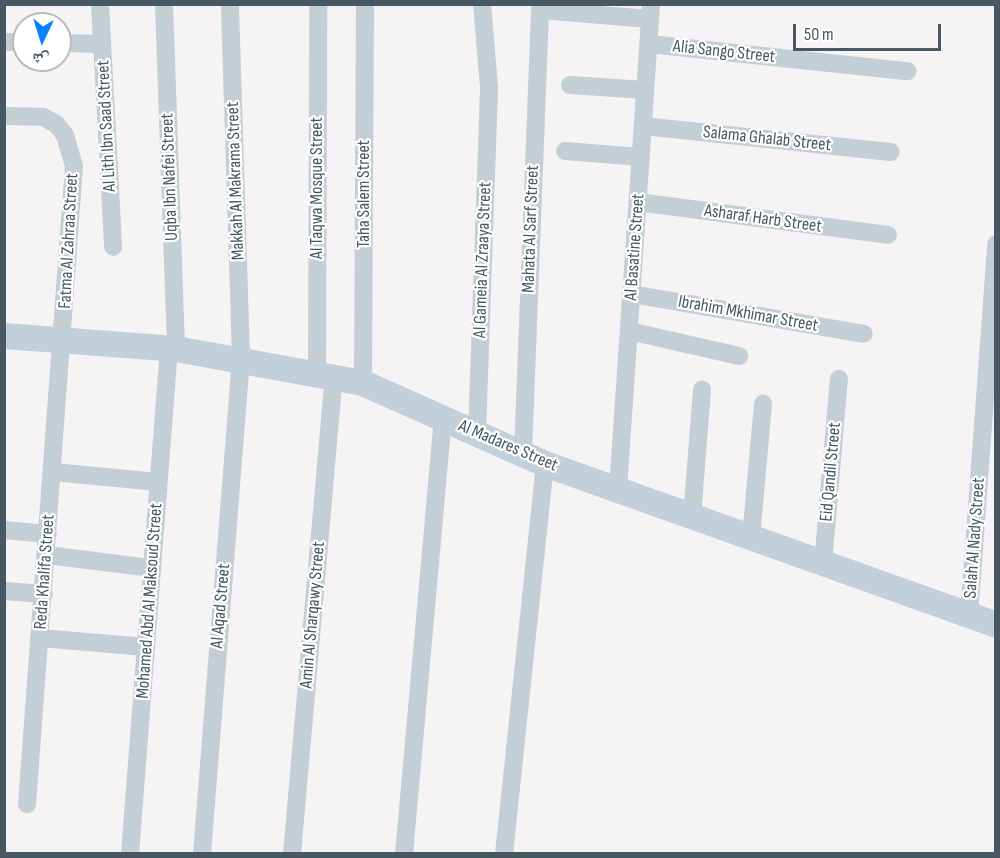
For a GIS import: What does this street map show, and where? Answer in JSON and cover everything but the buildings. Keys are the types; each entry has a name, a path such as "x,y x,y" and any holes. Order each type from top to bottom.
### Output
{"street":[{"name":"Al Lith Ibn Saad Street","path":"100,4 113,248"},
{"name":"Uqba Ibn Nafei Street","path":"164,4 172,349"},
{"name":"Makkah Al Makrama Street","path":"230,4 241,358"},
{"name":"Al Taqwa Mosque Street","path":"318,4 325,374"},
{"name":"Taha Salem Street","path":"363,383 365,4"},
{"name":"Al Gameia Al Zraaya Street","path":"477,433 489,87 482,4"},
{"path":"540,7 651,12"},
{"name":"Mahata Al Sarf Street","path":"504,854 534,459 540,7"},
{"name":"Al Basatine Street","path":"618,489 651,12"},
{"path":"72,43 102,44"},
{"name":"Alia Sango Street","path":"649,44 908,71"},
{"path":"570,85 645,90"},
{"name":"Fatma Al Zahraa Street","path":"4,116 44,117 65,135 74,166 63,341"},
{"name":"Salama Ghalab Street","path":"643,126 891,152"},
{"path":"566,151 641,157"},
{"name":"Asharaf Harb Street","path":"638,202 888,235"},
{"name":"Salah Al Nady Street","path":"969,616 996,244"},
{"name":"Ibrahim Mkhimar Street","path":"631,294 864,334"},
{"path":"629,331 739,356"},
{"name":"Al Madares Street","path":"4,336 172,349 241,358 363,383 534,459 996,625"},
{"name":"Reda Khalifa Street","path":"27,804 63,341"},
{"name":"Mohamed Abd Al Maksoud Street","path":"130,854 159,482 172,349"},
{"name":"Al Aqad Street","path":"202,854 241,358"},
{"name":"Amin Al Sharqawy Street","path":"292,854 325,374"},
{"name":"Eid Qandil Street","path":"823,564 839,379"},
{"path":"692,516 702,388"},
{"path":"751,538 763,404"},
{"path":"404,854 442,418"},
{"path":"53,472 159,482"},
{"path":"4,530 48,534"},
{"path":"47,555 152,568"},
{"path":"4,591 44,594"},
{"path":"40,638 146,647"}]}
